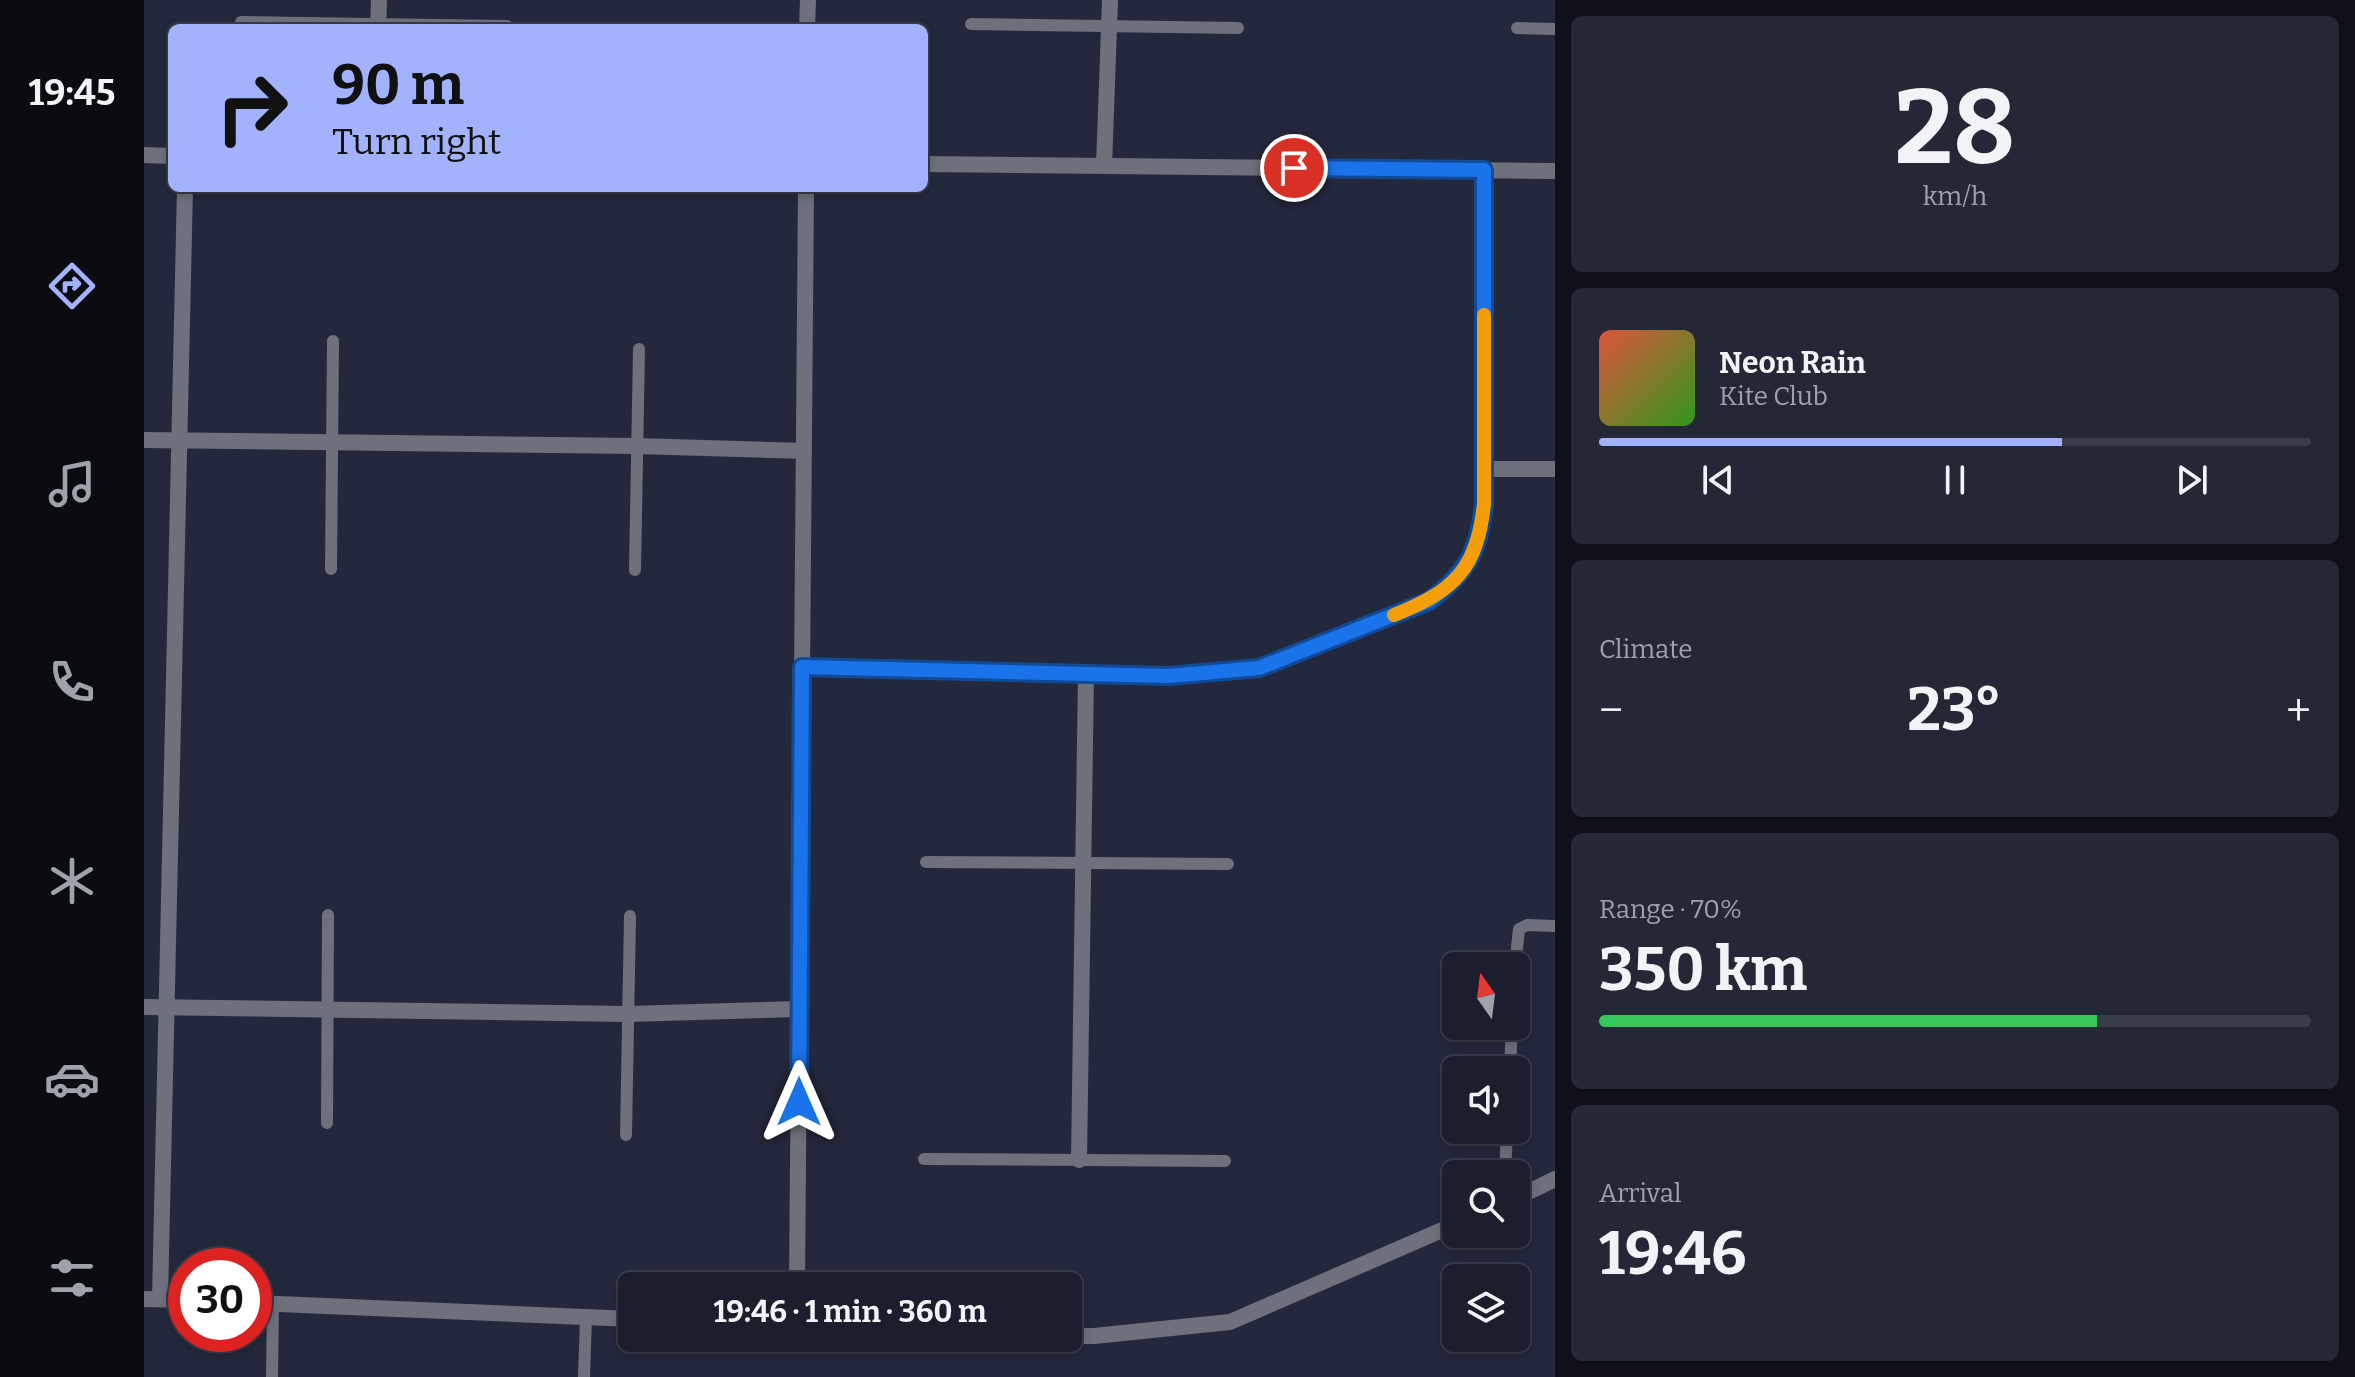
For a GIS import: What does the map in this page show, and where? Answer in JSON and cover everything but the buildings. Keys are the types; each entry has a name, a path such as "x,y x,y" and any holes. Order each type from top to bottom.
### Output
{"street":[{"path":"378,24 379,0"},
{"path":"807,24 808,0"},
{"path":"1104,166 1110,0"},
{"path":"144,155 168,156"},
{"path":"928,164 1555,171"},
{"path":"802,667 1169,676 1259,668 1429,601 1452,583 1470,560 1481,533 1484,170"},
{"path":"152,1299 166,1007 185,192"},
{"path":"797,1272 806,192"},
{"path":"144,440 804,451"},
{"path":"1483,469 1555,469"},
{"path":"1079,1160 1086,674"},
{"path":"144,1007 628,1014 799,1009"},
{"path":"1530,1191 1555,1179"},
{"path":"1082,1336 1230,1322 1442,1230"},
{"path":"273,1304 618,1318"}],"lane":[{"path":"241,22 310,24"},
{"path":"971,24 1238,28"},
{"path":"1517,28 1555,29"},
{"path":"331,569 333,341"},
{"path":"635,570 639,349"},
{"path":"926,862 1228,864"},
{"path":"327,1123 328,915"},
{"path":"626,1135 630,916"},
{"path":"1517,952 1519,929 1524,926 1555,926"},
{"path":"924,1159 1225,1161"},
{"path":"272,1377 273,1304"},
{"path":"584,1377 586,1317"}],"slow traffic":[{"path":"1394,615 1429,601 1452,583 1470,560 1481,533 1484,504 1484,315"}],"route":[{"path":"799,1102 802,667 1169,676 1259,668 1429,601 1452,583 1470,560 1481,533 1484,504 1484,170 1294,168"}]}
